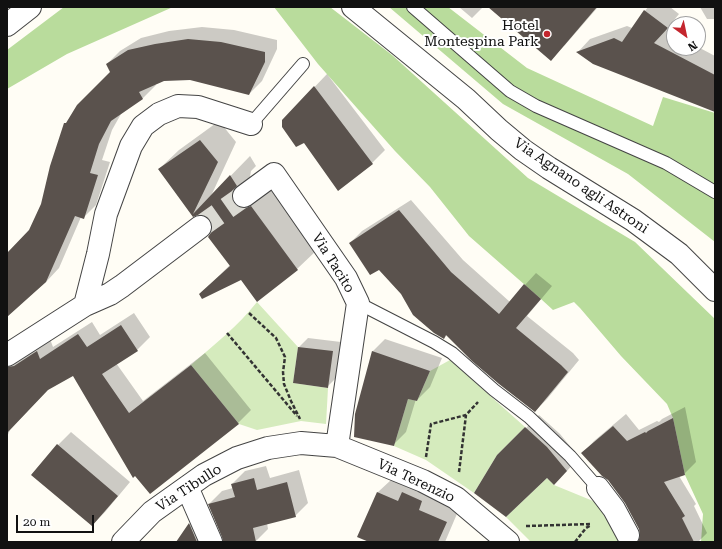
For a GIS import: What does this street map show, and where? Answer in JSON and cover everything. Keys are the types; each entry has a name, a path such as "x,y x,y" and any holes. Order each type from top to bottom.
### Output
{"street":[{"path":"7,25 30,7"},
{"name":"Via Agnano agli Astroni","path":"353,7 466,99 523,150 549,168 633,220 679,254 715,290"},
{"path":"84,305 98,254 106,214 131,146 143,126 159,114 178,106 198,107 251,124"},
{"name":"Via Tacito","path":"244,196 274,174 346,278 358,304 337,446"},
{"path":"7,355 84,305 110,294 200,227"},
{"name":"Via Tibullo","path":"122,542 152,512 204,475 237,458 268,448 301,444 337,446"},
{"name":"Via Terenzio","path":"337,446 423,481 456,498 507,541"},
{"path":"187,487 211,542"},
{"path":"598,488 614,509 628,535"}],"lane":[{"path":"413,7 510,91 536,106 666,163 715,192"},
{"path":"251,124 303,64"},
{"path":"358,304 434,342 452,353 494,390 529,417 570,456 598,488"}],"path":[{"path":"227,333 301,421 284,384 284,357 276,338 248,313"},
{"path":"423,481 431,424 466,415 494,390"},
{"path":"456,498 466,415"},
{"path":"507,541 515,526 591,524"}],"green space":[{"path":"64,7 173,7 67,54 7,89 7,50"},
{"path":"274,7 330,7 392,55 528,178 635,242 715,319 715,542 701,542 703,514 685,475 673,418 667,404 621,356 574,302 553,310 469,236 430,187 395,151 318,64"},
{"path":"389,7 448,7 527,68 653,126 663,97 715,113 715,242 628,174 503,104"},
{"path":"257,302 298,347 293,383 328,388 326,424 301,421 257,430 239,424 191,365 234,327"},
{"path":"450,360 525,427 497,455 474,493 426,460 394,446 408,399 417,401 430,371"},
{"path":"547,478 554,485 598,503 621,542 531,542 506,517"}],"building":[{"name":"Hotel Montespina Park","path":"488,7 597,7 551,61"},
{"path":"644,10 666,26 666,30 654,43 666,49 666,56 679,56 715,75 715,112 593,64 576,52 614,38 622,42"},
{"path":"188,39 221,42 265,52 265,62 249,95 190,80 164,81 139,92 143,99 111,121 99,144 90,173 98,175 84,219 75,216 46,282 7,317 7,253 29,230 41,204 50,166 64,123 66,123 77,105 110,72 106,64 128,50"},
{"path":"314,86 373,164 338,191 304,143 296,147 282,127 282,120"},
{"path":"200,140 218,162 193,214 230,175 237,186 232,191 234,203 239,208 251,206 298,270 257,302 241,280 202,299 199,294 230,266 208,237 212,231 210,220 204,215 193,217 158,169"},
{"path":"399,210 451,272 499,314 524,284 541,299 516,328 568,372 535,412 472,361 446,335 444,339 434,333 413,315 401,294 379,270 370,275 349,243"},
{"path":"121,325 138,351 102,374 129,413 191,365 239,424 150,494 135,476 133,478 73,376 48,390 7,433 7,367 14,366 37,351 40,359 78,334 87,347"},
{"path":"298,347 333,351 328,388 293,383"},
{"path":"372,351 430,371 417,401 408,399 394,446 354,437 355,414"},
{"path":"673,418 685,475 664,482 685,516 682,518 694,542 638,542 640,536 639,529 625,503 608,480 602,476 581,453 613,426 627,441 645,432 646,433"},
{"path":"525,427 547,447 567,471 554,485 547,478 506,517 474,493 497,455"},
{"path":"57,444 118,496 92,526 31,475"},
{"path":"254,478 257,490 287,482 296,517 253,528 256,542 223,542 208,504 235,497 231,484"},
{"path":"377,492 398,501 402,492 422,501 419,510 447,522 438,542 369,542 357,537"},
{"path":"189,523 197,542 176,542"}],"tunnel":[{"path":"200,227 244,196"}],"place":[{"name":"Hotel Montespina Park","path":"547,34"}]}
